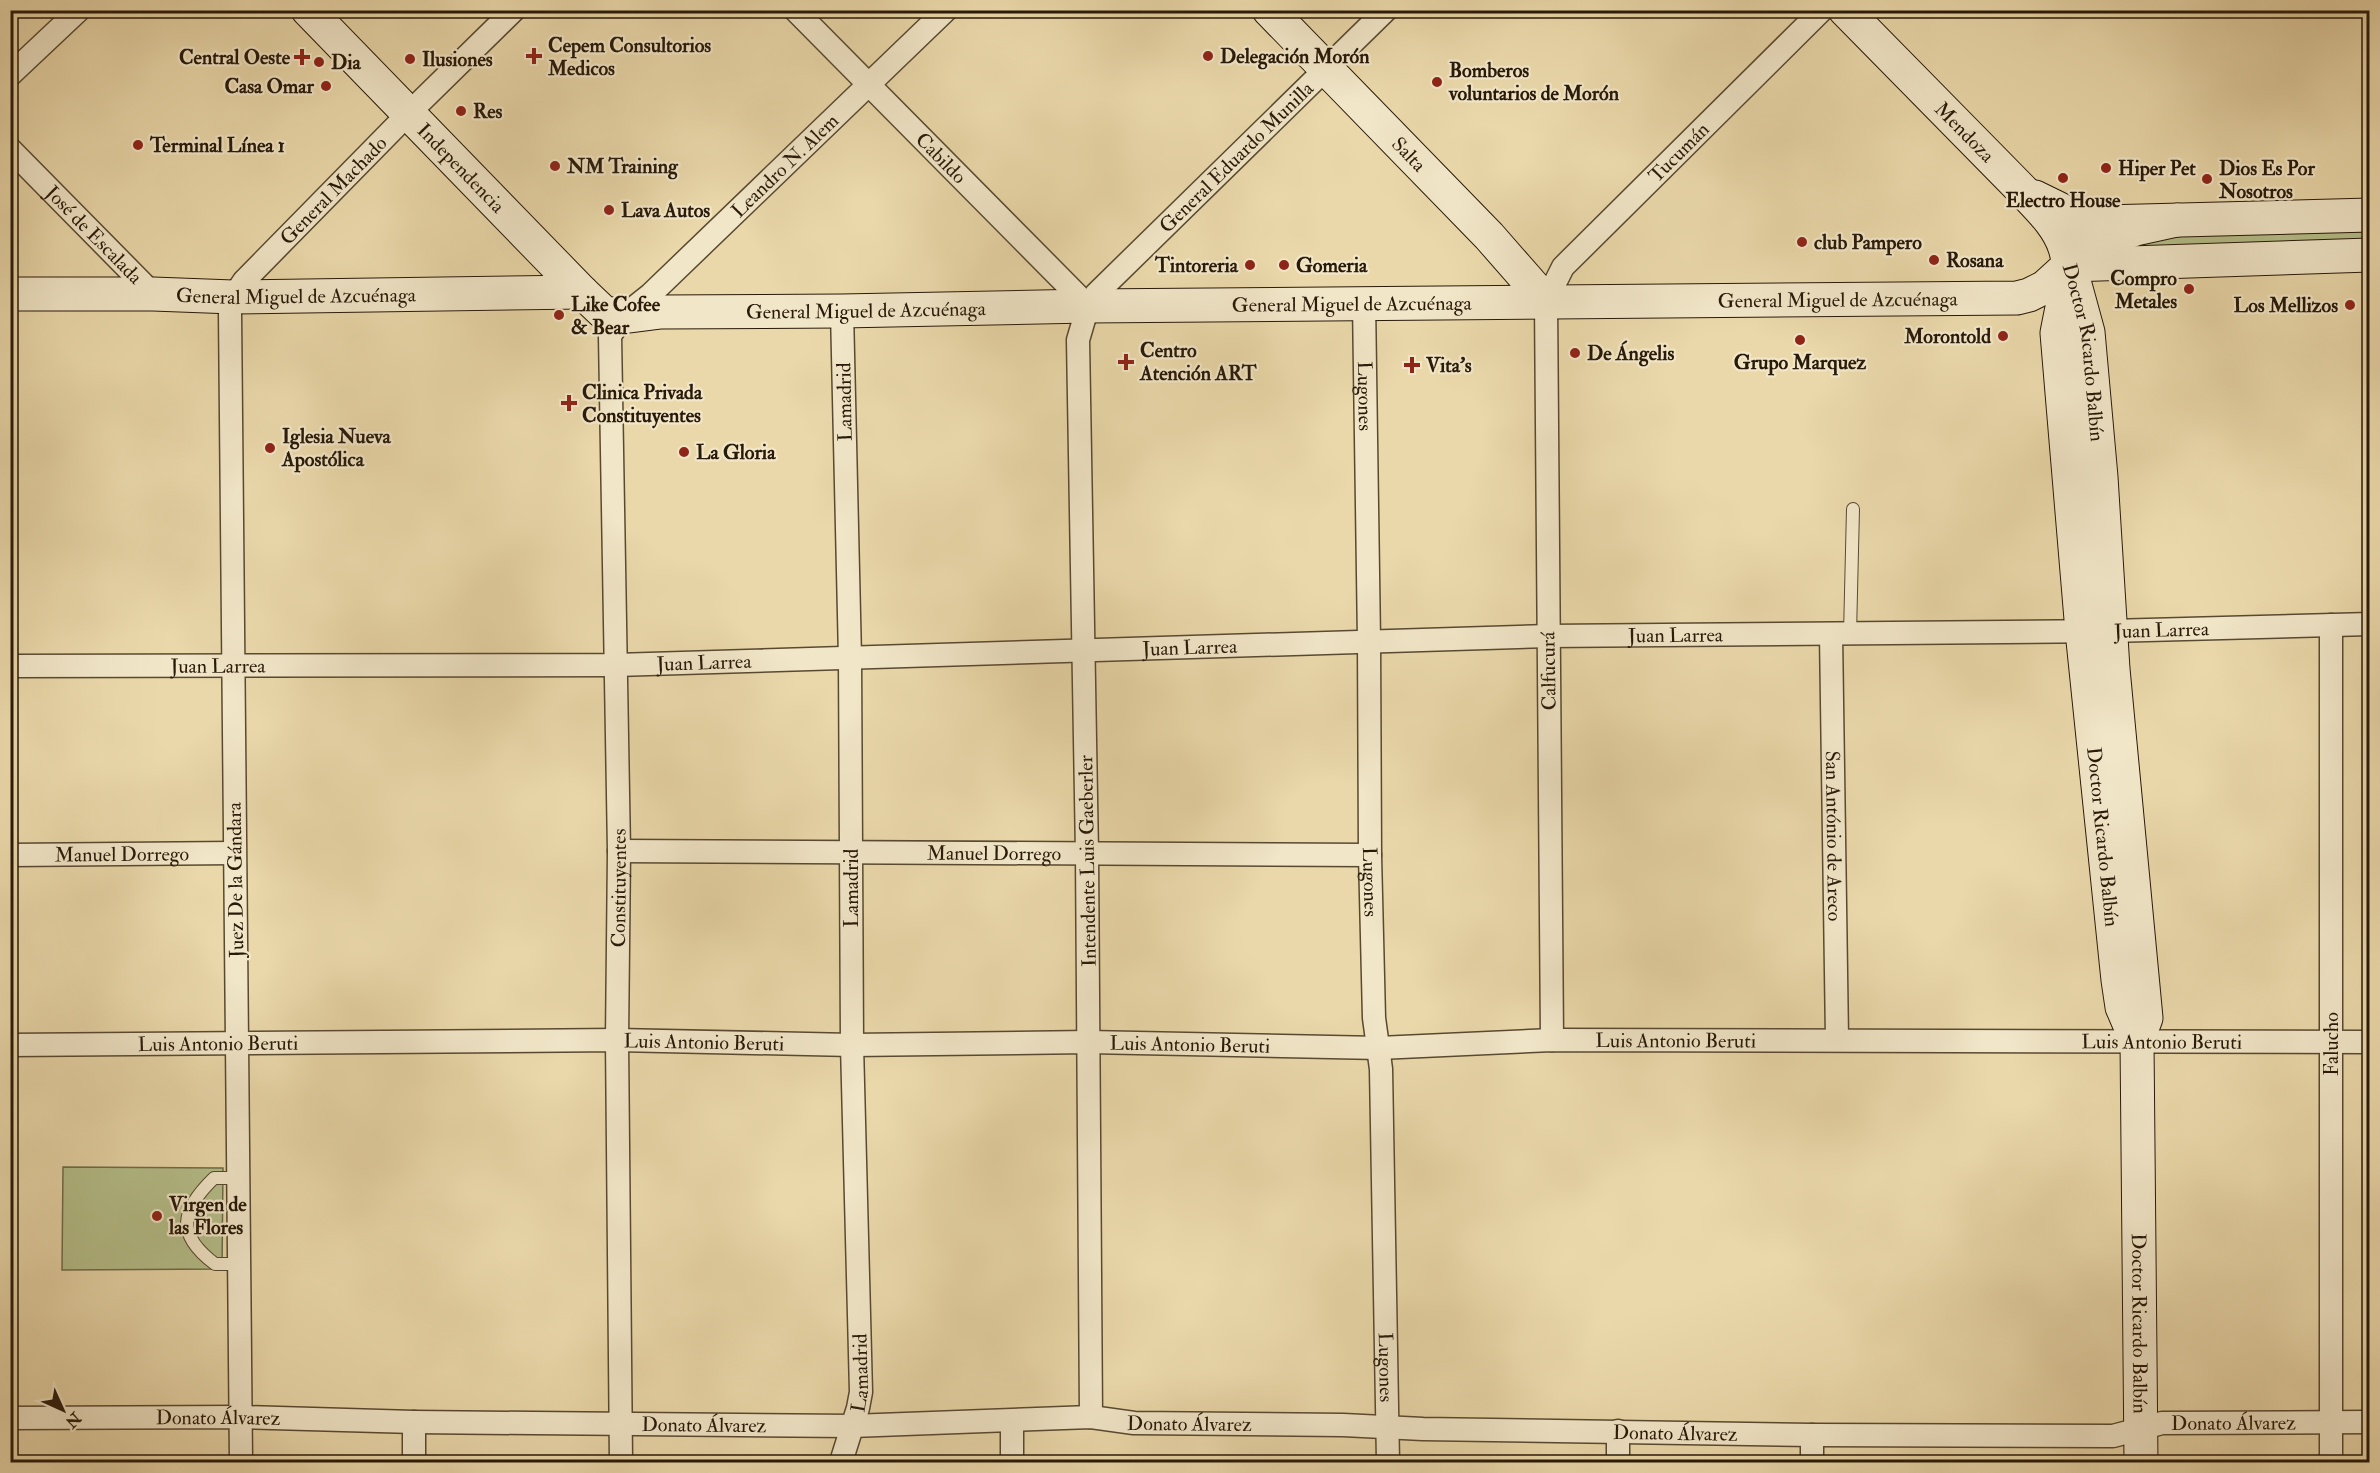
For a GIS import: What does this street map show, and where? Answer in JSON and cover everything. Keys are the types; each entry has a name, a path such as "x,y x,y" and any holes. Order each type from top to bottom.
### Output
{"street":[{"path":"10,75 79,10"},
{"name":"Independencia","path":"308,10 582,292 603,312 622,317"},
{"name":"General Machado","path":"233,297 244,281 408,113 513,10"},
{"name":"Cabildo","path":"795,10 1088,306"},
{"name":"Leandro N. Alem","path":"622,317 651,294 946,10"},
{"name":"Salta","path":"1269,10 1489,236 1546,301"},
{"name":"General Eduardo Munilla","path":"1088,306 1096,294 1386,10"},
{"name":"Tucumán","path":"1546,301 1563,267 1822,10"},
{"name":"Mendoza","path":"1845,10 2050,221 2062,238 2070,265"},
{"name":"José de Escalada","path":"10,149 153,294"},
{"path":"2025,193 2082,220 2103,222 2370,215"},
{"name":"General Miguel de Azcuénaga","path":"622,317 661,312 1364,302 2017,298 2029,295 2045,286 2091,245 2110,236 2177,220"},
{"path":"2070,265 2370,255"},
{"name":"Doctor Ricardo Balbín","path":"2070,265 2088,332 2101,477 2096,631 2146,1018 2138,1042 2141,1462"},
{"name":"General Miguel de Azcuénaga","path":"10,294 153,294 233,297 582,292"},
{"name":"Juez De la Gándara","path":"233,297 230,312 241,1462"},
{"name":"Calfucurá","path":"1546,301 1552,1040"},
{"name":"Lugones","path":"1364,302 1370,641 1370,855 1374,1018 1379,1048 1388,1462"},
{"name":"Intendente Luis Gaeberler","path":"1088,306 1078,340 1087,854 1091,1417"},
{"name":"Lamadrid","path":"841,1462 861,1392 852,1045 850,658 842,311"},
{"name":"Constituyentes","path":"621,1462 617,1040 619,852 610,336 622,317"},
{"name":"Juan Larrea","path":"10,666 616,664 1548,636 2096,631 2370,624"},
{"name":"Falucho","path":"2331,625 2331,1462"},
{"name":"San António de Areco","path":"1837,1040 1841,634"},
{"name":"Manuel Dorrego","path":"619,852 1370,855"},
{"name":"Manuel Dorrego","path":"10,855 234,853"},
{"name":"Luis Antonio Beruti","path":"10,1046 617,1040 852,1045 1088,1042 1379,1048 1552,1040 2370,1042"},
{"name":"Donato Álvarez","path":"10,1418 241,1418 852,1426 1091,1417 1134,1423 1343,1425 1388,1428 1812,1435 2113,1436 2162,1423 2370,1422"},
{"path":"1012,1421 1012,1462"},
{"path":"414,1422 414,1462"},
{"path":"1618,1431 1618,1462"},
{"path":"1812,1435 1812,1462"}],"lane":[{"path":"1841,634 1853,509"},
{"path":"239,1178 214,1179 195,1198 189,1208 188,1218 189,1237 208,1259 214,1264 240,1264"}],"green space":[{"path":"2369,230 2369,242 2147,247 2137,242 2177,234"},
{"path":"63,1167 223,1168 222,1269 62,1270"}],"place":[{"name":"Cepem Consultorios Medicos","path":"534,56"},
{"name":"Delegación Morón","path":"1208,56"},
{"name":"Central Oeste","path":"302,57"},
{"name":"Ilusiones","path":"410,59"},
{"name":"Dia","path":"319,62"},
{"name":"Bomberos voluntarios de Morón","path":"1437,82"},
{"name":"Casa Omar","path":"326,86"},
{"name":"Res","path":"461,111"},
{"name":"Terminal Línea 1","path":"138,145"},
{"name":"NM Training","path":"555,166"},
{"name":"Hiper Pet","path":"2106,168"},
{"name":"Electro House","path":"2063,178"},
{"name":"Dios Es Por Nosotros","path":"2207,179"},
{"name":"Lava Autos","path":"609,210"},
{"name":"club Pampero","path":"1802,242"},
{"name":"Rosana","path":"1934,260"},
{"name":"Tintoreria","path":"1250,265"},
{"name":"Gomeria","path":"1284,265"},
{"name":"Compro Metales","path":"2189,289"},
{"name":"Los Mellizos","path":"2350,305"},
{"name":"Like Cofee & Bear","path":"559,315"},
{"name":"Morontold","path":"2003,336"},
{"name":"Grupo Marquez","path":"1800,340"},
{"name":"De Ángelis","path":"1575,353"},
{"name":"Centro Atención ART","path":"1126,362"},
{"name":"Vita's","path":"1412,365"},
{"name":"Clinica Privada Constituyentes","path":"569,403"},
{"name":"Iglesia Nueva Apostólica","path":"270,448"},
{"name":"La Gloria","path":"684,452"},
{"name":"Virgen de las Flores","path":"157,1216"}]}
